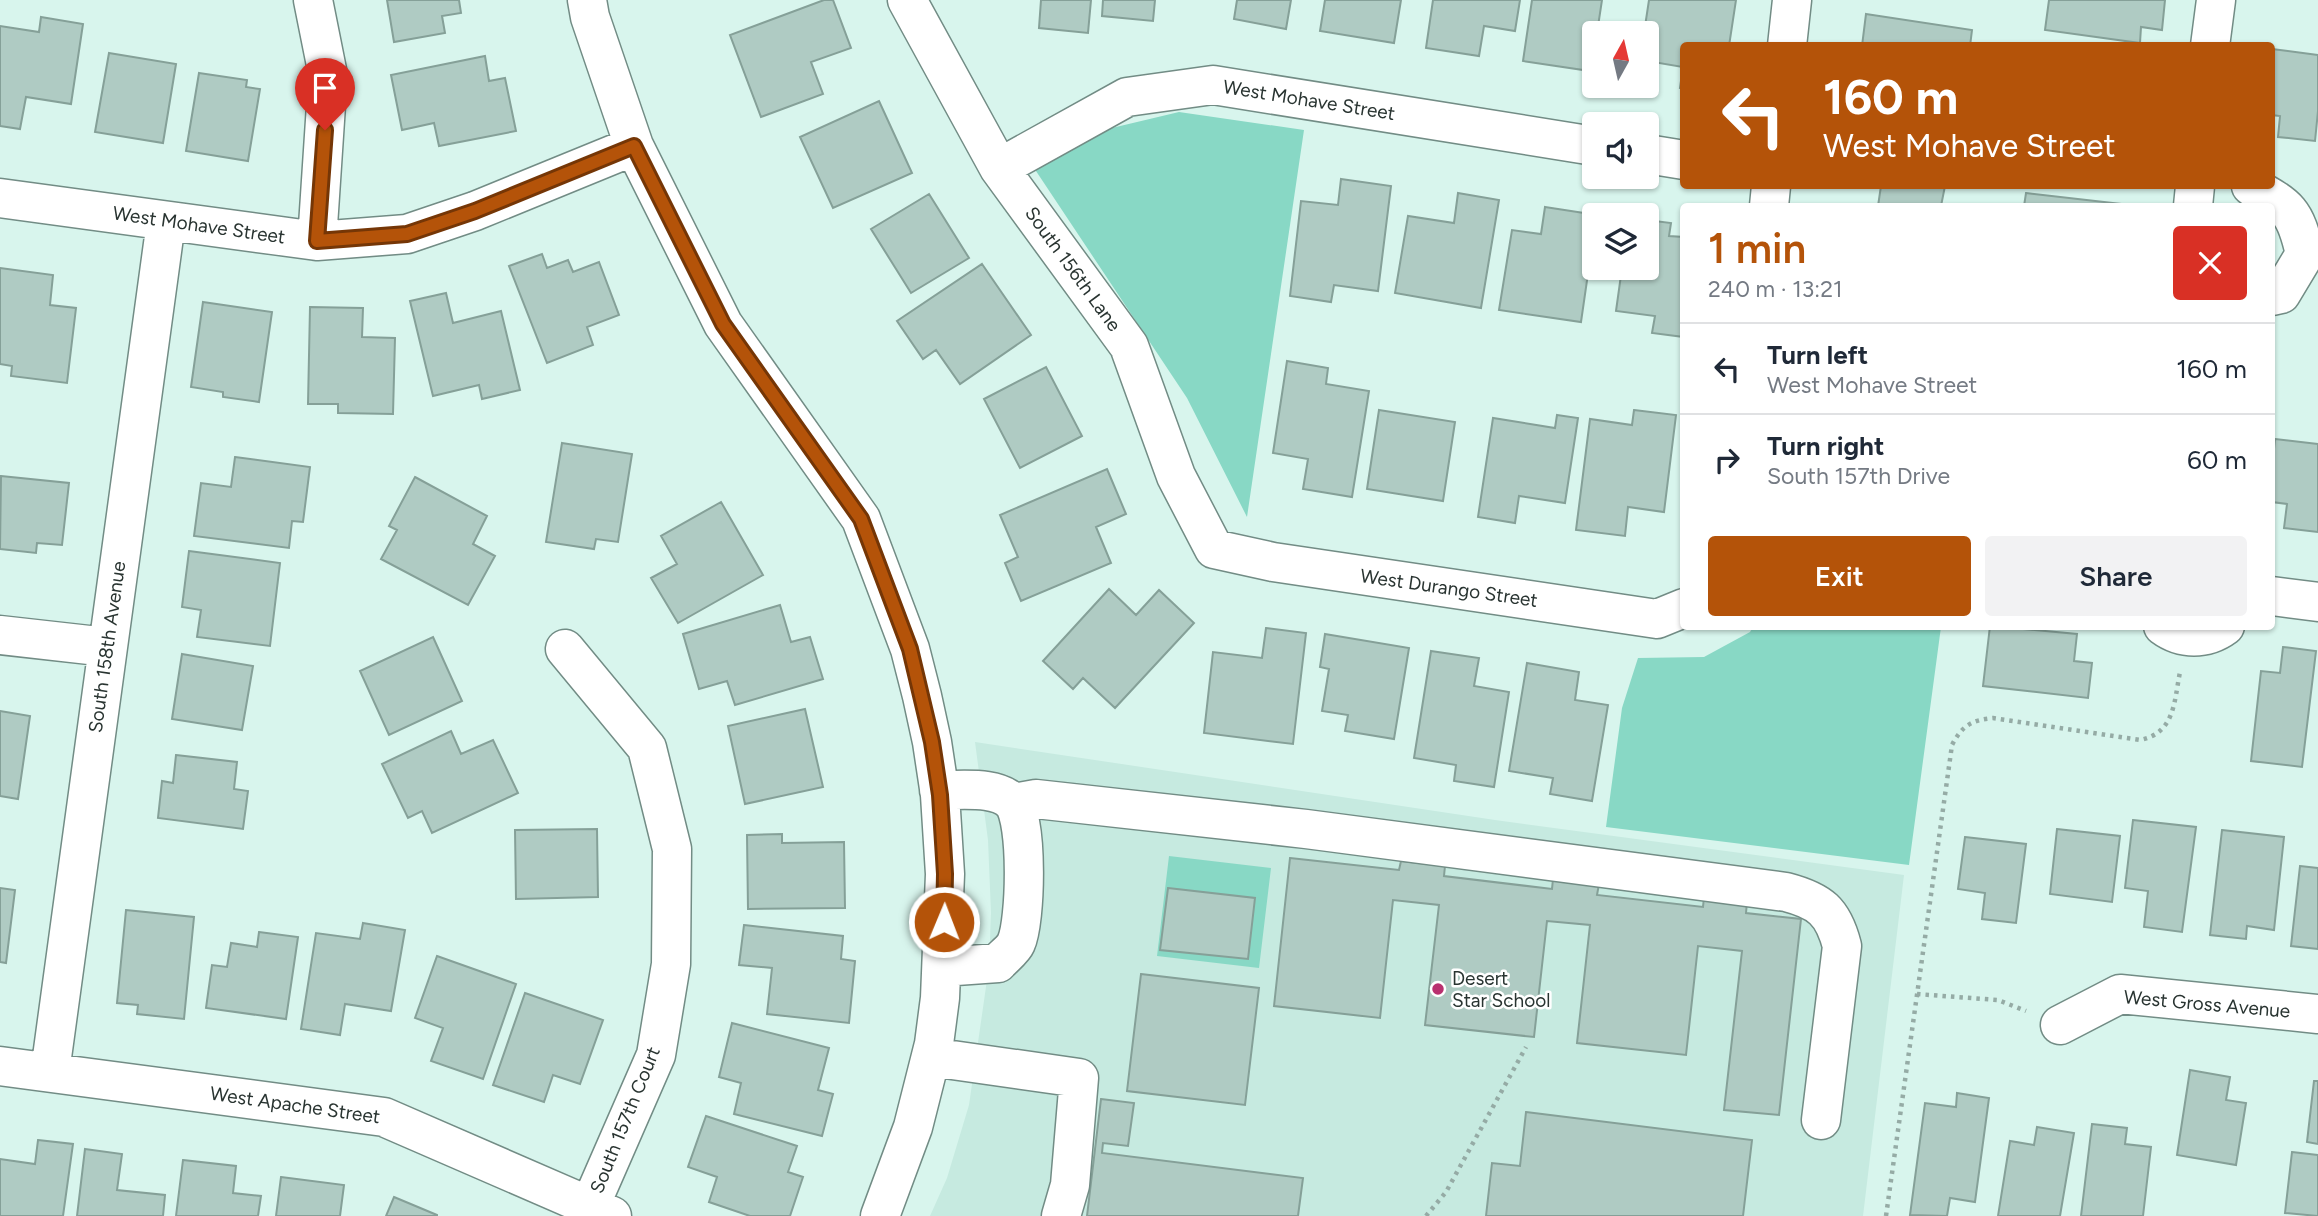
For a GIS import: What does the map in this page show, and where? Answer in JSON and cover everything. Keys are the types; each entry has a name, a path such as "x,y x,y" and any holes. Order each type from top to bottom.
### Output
{"street":[{"path":"313,0 328,75 317,241"},
{"path":"587,0 590,17 634,146 723,324 861,519 910,649 932,742 939,790 945,874 942,967 931,1057 913,1127 880,1216"},
{"name":"South 156th Lane","path":"907,0 999,168 1129,346 1176,476 1214,549"},
{"path":"1787,42 1792,0"},
{"path":"2211,42 2216,0"},
{"name":"West Mohave Street","path":"999,168 1127,97 1213,85 1582,144"},
{"name":"West Mohave Street","path":"0,198 317,241 407,234 475,211 634,146"},
{"path":"1659,156 1680,159"},
{"path":"2256,189 2282,203 2299,225 2305,254 2281,294 2275,295"},
{"name":"South 158th Avenue","path":"50,1072 166,222"},
{"name":"West Durango Street","path":"1214,549 1273,562 1657,619 1680,610"},
{"path":"2275,596 2318,602"},
{"path":"2174,632 2202,636 2220,630"},
{"path":"0,635 107,647"},
{"name":"South 157th Court","path":"565,649 647,748 672,849 671,964 656,1055 601,1211"},
{"path":"939,790 995,792 1013,803 1022,827 1024,905 1016,944 998,963 942,967"},
{"path":"1013,803 1036,799 1306,830 1786,892 1809,898 1826,912 1838,929 1842,946 1821,1120"},
{"name":"West Gross Avenue","path":"2060,1025 2120,993 2318,1014"},
{"path":"931,1057 1079,1078 1070,1185 1060,1216"},
{"name":"West Apache Street","path":"0,1066 384,1117 601,1211"}],"path":[{"path":"1886,1216 1952,745 1965,725 1977,719 1993,718 2140,740 2153,737 2163,730 2171,716 2174,632"},
{"path":"1917,994 1998,1000 2060,1025"},
{"path":"1426,1216 1447,1192 1526,1047"}],"shaded area":[{"name":"Desert Star School","path":"975,742 1495,820 1904,875 1863,1216 930,1216 947,1178 969,1105 989,966 991,913 988,840"}],"green space":[{"path":"1179,112 1304,130 1247,517 1187,398 1032,165 1095,132"},
{"path":"1941,630 1909,865 1606,827 1622,708 1638,658 1704,657 1750,632"},
{"path":"1169,856 1271,868 1259,968 1157,956"}],"building":[{"path":"387,0 459,0 461,13 442,16 445,33 394,42"},
{"path":"824,0 833,0 851,48 811,62 823,94 761,117 730,35"},
{"path":"1041,0 1091,0 1088,33 1039,28"},
{"path":"1103,0 1155,0 1153,21 1102,16"},
{"path":"1237,0 1291,0 1286,29 1234,19"},
{"path":"1325,0 1401,0 1394,43 1320,31"},
{"path":"1433,0 1520,0 1515,31 1484,26 1479,56 1426,48"},
{"path":"1532,0 1602,0 1599,21 1582,21 1582,70 1523,61"},
{"path":"1649,0 1736,0 1730,42 1680,42 1680,66 1659,63 1659,21 1646,21"},
{"path":"2049,0 2165,0 2162,30 2141,27 2140,42 2045,30"},
{"path":"1866,14 1972,30 1970,42 1862,42"},
{"path":"41,17 83,24 71,104 26,97 20,129 0,126 0,26 39,32"},
{"path":"2275,49 2318,55 2315,141 2278,137 2280,116 2275,115"},
{"path":"109,53 176,64 163,143 95,132"},
{"path":"485,56 489,81 505,78 516,131 439,146 434,123 402,130 391,75"},
{"path":"199,73 247,80 246,87 260,89 248,161 186,151"},
{"path":"879,101 912,173 833,208 800,137"},
{"path":"1341,179 1391,186 1378,291 1334,285 1331,302 1290,296 1301,201 1338,205"},
{"path":"1881,189 1944,189 1942,203 1878,203"},
{"path":"1458,193 1499,200 1481,308 1395,293 1408,216 1454,223"},
{"path":"2026,193 2113,203 2024,203"},
{"path":"929,194 969,258 911,293 871,229"},
{"path":"1545,207 1582,213 1582,280 1587,280 1581,322 1499,310 1512,230 1541,234"},
{"path":"1659,222 1671,223 1669,236 1680,237 1680,336 1652,333 1655,316 1616,311 1620,280 1659,280"},
{"path":"542,254 547,268 568,260 573,272 599,262 619,315 587,327 593,345 547,363 509,266"},
{"path":"982,264 1031,335 960,384 936,350 923,359 897,321"},
{"path":"0,268 53,275 50,305 76,308 67,383 11,376 12,366 0,364"},
{"path":"446,293 453,323 501,311 520,390 482,399 479,385 433,396 410,301"},
{"path":"203,302 272,312 259,402 223,397 223,392 191,387"},
{"path":"310,307 363,308 362,337 395,338 393,414 338,413 338,404 308,404"},
{"path":"1287,361 1328,368 1326,384 1369,391 1352,497 1303,489 1308,459 1273,453"},
{"path":"1046,367 1082,436 1020,468 984,399"},
{"path":"1379,410 1455,422 1443,501 1367,489"},
{"path":"1634,410 1676,415 1664,512 1628,507 1625,536 1576,530 1590,419 1632,425"},
{"path":"1557,415 1578,418 1565,503 1519,496 1515,523 1478,517 1493,418 1555,428"},
{"path":"2275,439 2318,444 2318,532 2284,528 2287,504 2275,502"},
{"path":"562,443 632,454 618,542 596,539 594,549 546,542"},
{"path":"235,457 310,467 303,522 292,521 289,548 194,536 201,483 231,487"},
{"path":"1107,469 1126,514 1096,527 1111,563 1021,601 1005,563 1018,557 1000,515"},
{"path":"1,476 69,483 62,545 37,543 36,553 0,549"},
{"path":"415,477 487,516 473,544 495,556 468,605 381,559 397,530 389,526"},
{"path":"721,502 763,575 678,623 651,578 677,564 661,536"},
{"path":"189,551 280,563 270,646 197,637 201,610 182,607"},
{"path":"1109,589 1136,615 1159,590 1194,623 1115,708 1083,678 1073,689 1043,661"},
{"path":"780,605 791,642 810,637 823,679 735,705 727,681 699,689 683,634"},
{"path":"1266,628 1306,633 1293,744 1204,733 1213,652 1262,658"},
{"path":"1990,630 2077,634 2074,661 2092,663 2088,698 1983,686"},
{"path":"1325,634 1409,648 1394,739 1345,731 1348,715 1322,711 1329,669 1320,667"},
{"path":"433,637 462,701 389,735 360,671"},
{"path":"2283,647 2316,651 2302,767 2251,761 2261,671 2280,673"},
{"path":"1431,651 1479,658 1474,686 1509,692 1494,787 1454,781 1456,765 1414,758"},
{"path":"182,654 253,666 242,730 172,719"},
{"path":"1527,663 1579,672 1575,700 1608,705 1592,801 1550,794 1553,778 1509,771"},
{"path":"805,709 823,787 745,804 728,726"},
{"path":"0,711 30,716 18,799 0,796"},
{"path":"451,731 461,754 493,740 518,793 432,833 422,811 408,818 382,764"},
{"path":"176,755 237,762 234,789 248,791 243,829 158,818 162,781 173,783"},
{"path":"2133,820 2196,827 2182,932 2144,927 2148,891 2125,888"},
{"path":"597,829 598,897 516,899 515,830"},
{"path":"2057,829 2120,836 2112,902 2050,894"},
{"path":"2222,830 2284,837 2274,930 2247,926 2246,939 2210,935"},
{"path":"782,834 782,843 844,842 845,908 748,909 747,835"},
{"path":"1965,837 2026,844 2016,923 1982,919 1985,893 1958,889"},
{"path":"1290,858 1399,870 1401,861 1445,866 1444,876 1552,889 1553,879 1599,884 1597,895 1703,907 1704,897 1747,902 1746,913 1801,919 1779,1115 1724,1110 1742,951 1698,946 1686,1055 1577,1043 1590,925 1547,921 1534,1037 1425,1025 1439,905 1393,900 1380,1018 1274,1006"},
{"path":"2300,866 2318,868 2318,949 2291,946"},
{"path":"0,888 15,890 6,963 0,962"},
{"path":"1168,888 1255,898 1248,959 1160,950"},
{"path":"126,910 194,917 184,1019 137,1014 138,1005 117,1003"},
{"path":"363,923 405,930 391,1011 345,1004 340,1035 301,1029 316,933 360,939"},
{"path":"744,925 843,936 841,959 855,961 849,1023 767,1014 772,968 739,965"},
{"path":"259,932 298,937 286,1019 206,1008 212,965 227,967 231,943 257,947"},
{"path":"437,956 516,984 483,1079 431,1061 443,1028 415,1018"},
{"path":"1141,974 1259,988 1245,1105 1127,1091"},
{"path":"525,993 603,1020 580,1084 553,1075 544,1102 493,1085"},
{"path":"732,1023 829,1048 818,1090 833,1094 822,1136 734,1114 741,1083 719,1077"},
{"path":"2190,1070 2230,1077 2226,1100 2246,1103 2236,1165 2177,1155"},
{"path":"2314,1081 2318,1081 2318,1144 2307,1142"},
{"path":"1957,1093 1989,1098 1975,1202 1950,1198 1947,1216 1910,1215 1925,1103 1956,1107"},
{"path":"1101,1099 1134,1103 1128,1146 1103,1143 1102,1153 1303,1178 1298,1216 1087,1216"},
{"path":"1526,1112 1752,1140 1743,1216 1486,1216 1492,1163 1520,1166"},
{"path":"706,1116 797,1146 788,1172 803,1177 790,1216 750,1216 709,1202 717,1177 688,1167"},
{"path":"2092,1124 2127,1128 2125,1144 2151,1147 2143,1216 2081,1216"},
{"path":"2037,1127 2074,1133 2060,1216 1998,1216 2010,1141 2034,1145"},
{"path":"38,1140 73,1144 63,1216 0,1216 0,1159 35,1164"},
{"path":"85,1149 122,1154 117,1190 165,1195 163,1216 77,1216"},
{"path":"2292,1152 2318,1155 2318,1216 2285,1213"},
{"path":"183,1160 236,1166 233,1193 261,1196 258,1216 176,1216"},
{"path":"281,1177 344,1185 340,1216 276,1216"},
{"path":"394,1197 437,1215 437,1216 386,1216"}],"place":[{"name":"Desert Star School","path":"1438,989"}],"route":[{"path":"325,130 317,241 407,234 475,211 634,146 723,324 861,519 910,649 932,742 940,795 945,874 944,922"}]}
